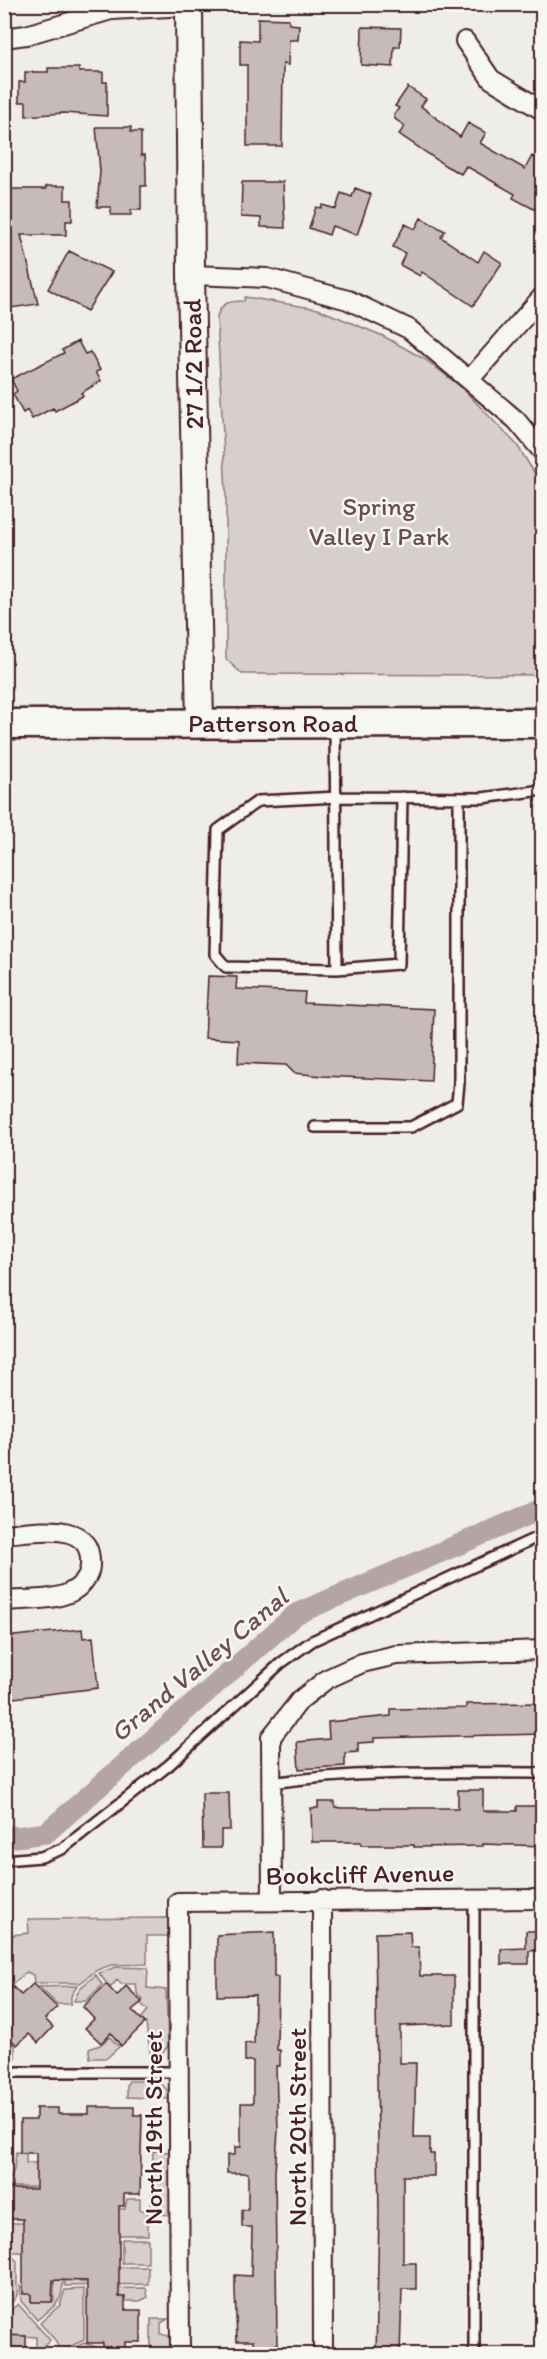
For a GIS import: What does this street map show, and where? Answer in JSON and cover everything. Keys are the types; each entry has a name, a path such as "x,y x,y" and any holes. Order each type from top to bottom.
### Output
{"main road":[{"name":"27 1/2 Road","path":"189,5 191,274 200,723"},
{"name":"Patterson Road","path":"4,724 543,723"}],"street":[{"path":"4,38 26,35 111,10 189,5"},
{"path":"465,41 491,79 543,110"},
{"path":"191,274 267,278 348,300 409,329 516,420 543,451"},
{"path":"470,379 543,297"},
{"path":"4,1534 60,1530 74,1534 85,1543 90,1566 87,1578 68,1594 4,1601"},
{"path":"272,1900 271,1737 300,1700 327,1679 362,1664 396,1655 543,1650"},
{"name":"Bookcliff Avenue","path":"177,1902 322,1899 543,1899"},
{"name":"North 20th Street","path":"322,1899 323,2355"},
{"name":"North 19th Street","path":"177,1902 180,2355"}],"lane":[{"path":"336,723 334,756 338,797 337,969"},
{"path":"402,797 399,964 337,969 226,967 215,954 218,830 258,801 338,797 402,797 482,798 543,790"},
{"path":"315,1127 411,1127 457,1103 459,1083 459,798"},
{"path":"4,1860 41,1857 62,1849 169,1765 281,1664 312,1641 543,1535"},
{"path":"271,1783 307,1777 386,1773 543,1773"},
{"path":"474,1899 474,2355"},
{"path":"4,2072 178,2072"}],"green space":[{"name":"Spring Valley I Park","path":"245,297 318,309 383,336 426,360 461,387 517,445 542,485 542,675 242,674 226,659 226,494 217,318 223,306 230,302 244,301"},
{"path":"171,1918 171,1936 147,1936 147,1964 111,1965 97,1970 80,1983 34,1983 33,1975 27,1972 5,1990 5,1944 12,1941 12,1935 29,1933 28,1919"},
{"path":"116,1967 148,1968 147,1988 166,1990 168,2046 159,2057 151,2058 146,2024 141,2019 148,2010 140,2003 143,2000 137,1993 136,1984 121,1984 117,1980 110,1988 99,1973"},
{"path":"96,1975 102,1985 86,2001 74,2001 80,1988"},
{"path":"77,1986 71,1996 71,2004 57,2004 39,1987"},
{"path":"4,2037 15,2045 15,2058 5,2058"},
{"path":"110,2037 117,2045 121,2045 107,2058 90,2058 89,2049 100,2045"},
{"path":"129,2081 149,2081 161,2084 169,2092 171,2099 127,2097"},
{"path":"5,2103 12,2105 12,2165 5,2159"},
{"path":"153,2151 170,2152 170,2215 151,2213"},
{"path":"16,2152 26,2153 26,2163 36,2163 57,2187 5,2187 14,2170"},
{"path":"127,2199 140,2199 140,2210 148,2211 148,2235 114,2235 102,2209 125,2209"},
{"path":"11,2223 57,2223 63,2274 62,2293 54,2306 37,2320 21,2301 20,2286 31,2294 31,2302 54,2301 55,2238 23,2252 13,2252 7,2246"},
{"path":"122,2239 148,2239 148,2263 122,2263"},
{"path":"5,2249 17,2261 17,2296 5,2310"},
{"path":"119,2267 148,2267 148,2284 65,2286 65,2276 77,2276 80,2282 103,2282"},
{"path":"146,2288 148,2297 140,2301 125,2301 124,2297 103,2297 87,2289"},
{"path":"84,2289 84,2340 60,2351 55,2340 40,2323 60,2305 65,2290"},
{"path":"18,2304 50,2340 42,2348 36,2348 36,2337 5,2335 4,2316"},
{"path":"151,2319 168,2319 161,2323 161,2334 172,2337 170,2351 151,2349"},
{"path":"84,2343 96,2347 97,2354 61,2354"}],"building":[{"path":"258,18 289,19 289,24 299,25 298,40 289,40 288,65 283,64 282,146 247,146 247,65 240,65 240,40 258,41"},
{"path":"362,27 401,28 400,47 394,47 393,67 361,65"},
{"path":"48,68 79,68 79,72 103,72 103,82 107,82 107,116 63,113 26,116 26,102 19,102 19,82 25,82 25,72 48,72"},
{"path":"408,87 426,99 421,106 460,137 468,123 486,133 480,143 525,169 532,156 543,162 543,214 513,198 515,194 466,166 461,174 446,166 399,134 405,126 395,119 394,115 399,108 395,106"},
{"path":"96,127 131,127 131,132 141,132 141,155 145,155 146,186 141,186 141,210 131,210 131,215 111,215 111,207 97,207 100,171"},
{"path":"242,182 283,182 285,228 261,227 261,218 241,217"},
{"path":"46,186 65,186 65,200 72,200 72,221 66,221 66,235 21,235 38,304 4,309 4,189 46,189"},
{"path":"355,188 371,194 357,235 332,226 329,235 309,228 316,207 321,208 322,205 336,209 341,193 352,197"},
{"path":"421,218 445,231 441,237 478,262 484,251 502,263 473,306 422,272 420,276 400,265 405,253 393,247 405,224 415,229"},
{"path":"69,251 112,272 87,311 48,289"},
{"path":"78,341 85,354 90,352 100,370 96,372 101,381 81,393 83,396 55,411 53,408 32,419 27,410 23,413 13,394 17,391 11,379 64,353 62,350"},
{"path":"208,976 237,977 236,989 305,992 304,1003 434,1009 431,1081 322,1076 294,1073 286,1065 238,1063 239,1040 205,1038"},
{"path":"82,1629 83,1638 93,1637 98,1688 5,1699 5,1637"},
{"path":"543,1703 543,1734 374,1738 374,1742 358,1743 358,1752 345,1753 345,1766 299,1769 297,1742 329,1739 328,1722 391,1716 391,1709 466,1708 466,1704"},
{"path":"458,1790 483,1790 483,1811 517,1811 517,1806 543,1806 543,1846 483,1844 483,1846 414,1847 414,1845 361,1845 361,1842 312,1842 311,1808 318,1808 318,1802 335,1802 335,1807 341,1808 458,1808"},
{"path":"202,1793 229,1793 230,1830 221,1830 221,1848 203,1848"},
{"path":"526,1931 543,1931 543,1950 529,1951 529,1964 501,1964 501,1949 526,1948"},
{"path":"274,1932 274,1977 278,1977 277,2050 280,2050 280,2066 276,2066 277,2355 254,2355 253,2341 237,2341 235,2290 235,2275 251,2276 252,2227 242,2227 242,2210 248,2210 248,2173 227,2173 227,2155 235,2155 235,2147 241,2147 241,2103 253,2103 253,2061 245,2061 245,2043 254,2044 255,1995 217,1996 217,1935"},
{"path":"410,1932 411,1947 419,1947 420,1976 454,1976 454,2024 400,2026 400,2063 416,2063 414,2138 430,2138 430,2154 434,2154 434,2176 403,2176 403,2263 416,2263 416,2289 402,2289 400,2355 376,2355 379,2215 375,1933"},
{"path":"33,1984 57,2007 45,2019 53,2027 38,2043 29,2034 17,2045 4,2033 4,1995 13,1987 21,1995"},
{"path":"106,1984 117,1996 126,1986 142,2002 132,2010 145,2023 121,2046 111,2033 101,2043 85,2028 94,2019 83,2007"},
{"path":"89,2107 134,2107 134,2115 142,2115 140,2194 124,2194 124,2206 119,2206 119,2297 125,2297 125,2310 141,2310 141,2342 125,2342 125,2355 103,2355 103,2343 87,2343 87,2281 53,2280 52,2302 31,2302 31,2294 23,2294 23,2219 6,2219 4,2212 6,2189 36,2189 36,2153 20,2153 20,2120 36,2120 36,2108 58,2108 58,2114 89,2114"},
{"path":"4,2335 26,2336 26,2355 4,2355"}],"waterway":[{"name":"Grand Valley Canal","path":"4,1834 16,1837 46,1833 296,1614 542,1509"}]}
